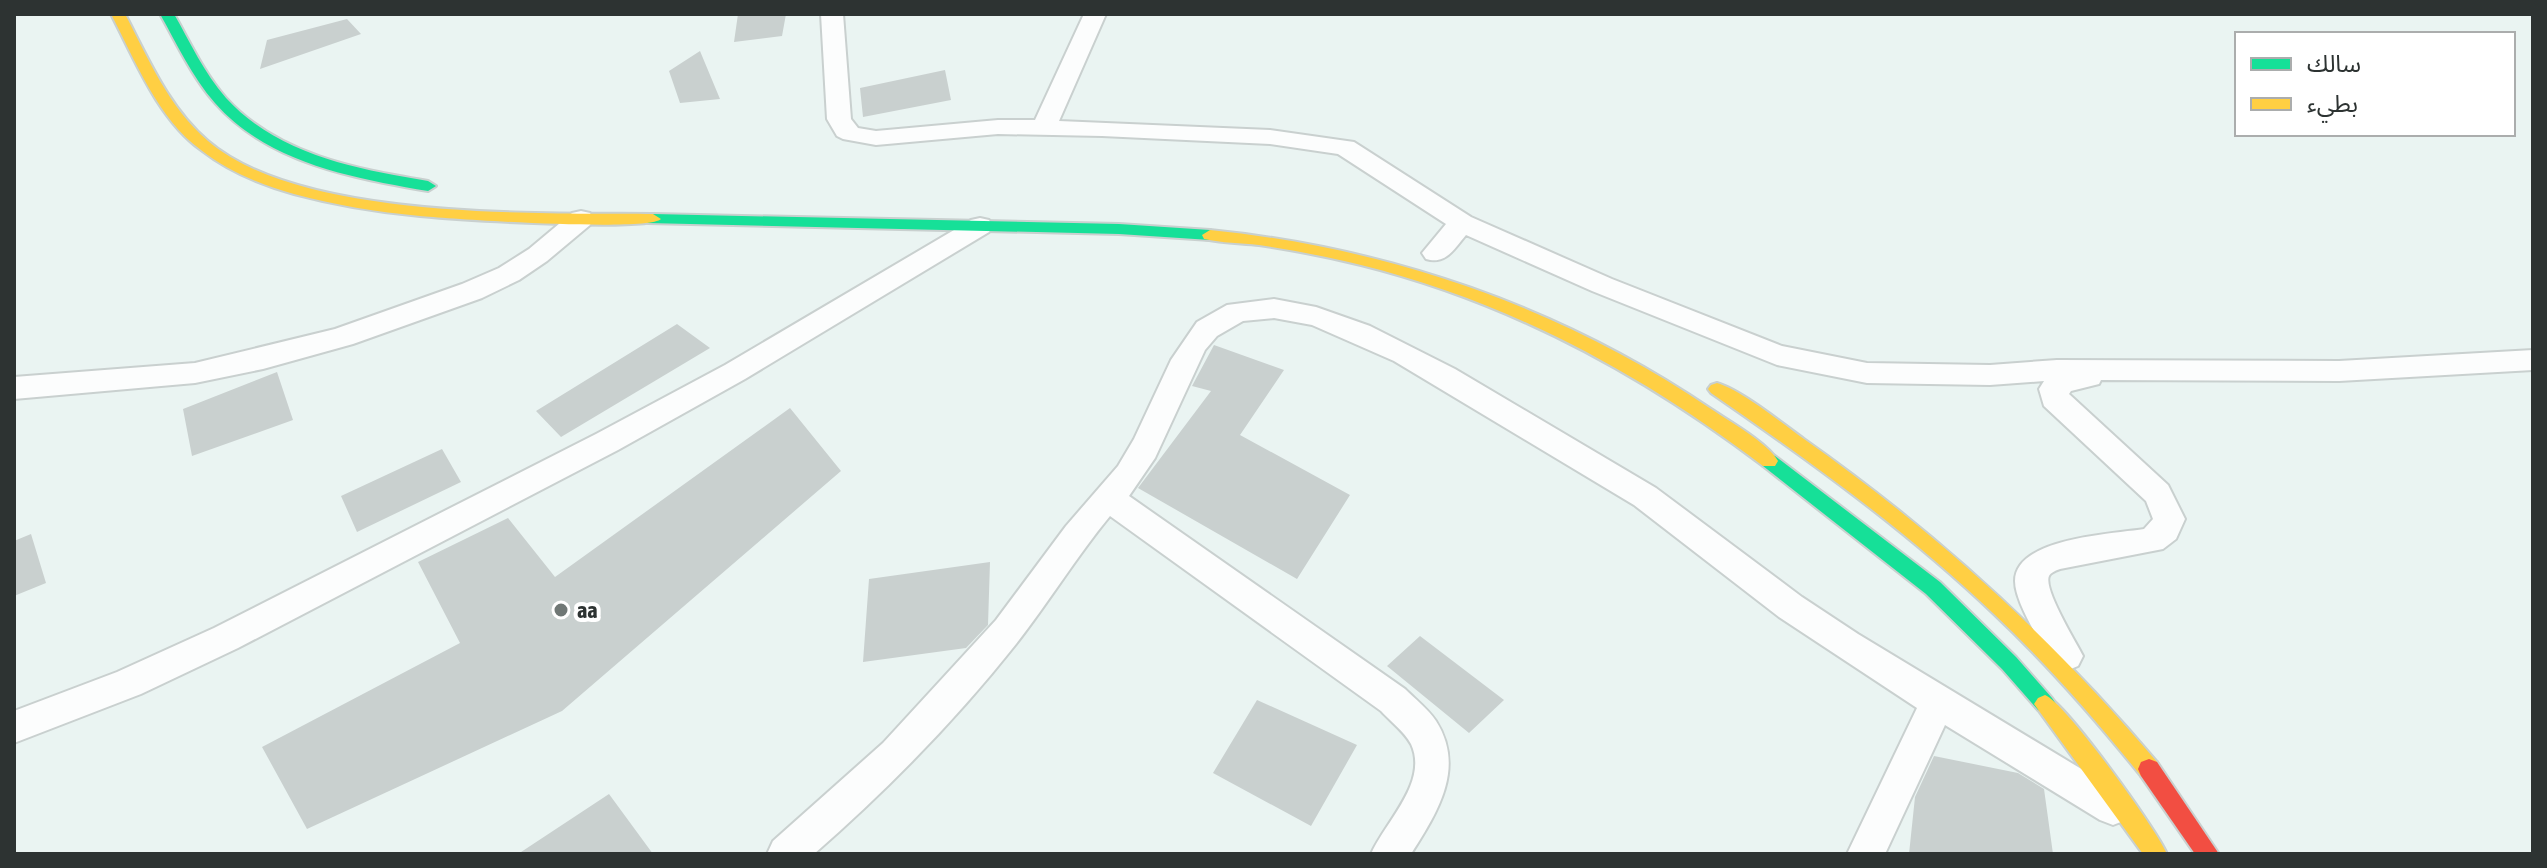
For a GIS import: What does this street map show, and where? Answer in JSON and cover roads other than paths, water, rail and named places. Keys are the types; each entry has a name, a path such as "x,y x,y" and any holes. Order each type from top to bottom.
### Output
{"main road":[{"path":"118,14 211,89 235,115 286,147 344,168 393,181 445,189"},
{"path":"167,14 163,51 169,109 204,146 234,167 263,179 381,207 454,215 1133,229 1255,238 1362,259 1508,308 1607,353 1727,429 1933,588 2018,674 2072,736 2156,854"},
{"path":"1704,381 1830,466 1974,579 2082,686 2184,815 2208,854"}],"street":[{"path":"832,14 839,119 846,131 876,138 972,128 1178,131 1270,137 1345,147 1462,223 1729,338 1825,367 1867,373 1990,375 2123,370 2339,371 2533,360"},
{"path":"1044,128 1095,14"},
{"path":"14,388 195,373 263,359 343,337 472,291 509,274 538,255 581,219"},
{"path":"1435,253 1462,223"},
{"path":"14,727 129,683 226,638 607,442 735,372 980,226"},
{"path":"786,854 858,789 969,675 1140,458 1204,331 1216,322 1244,311 1284,311 1313,317 1370,335 1440,372 1659,506 1806,618 2131,819"},
{"path":"2082,686 2035,596 2031,579 2038,565 2053,557 2152,540 2165,533 2170,521 2167,507 2157,493 2054,398 2054,389 2062,383 2123,370"},
{"path":"1108,498 1393,700 1422,730 1434,753 1432,777 1390,854"},
{"path":"1866,854 1938,701"}],"place":[{"name":"aa","path":"561,610"}]}
